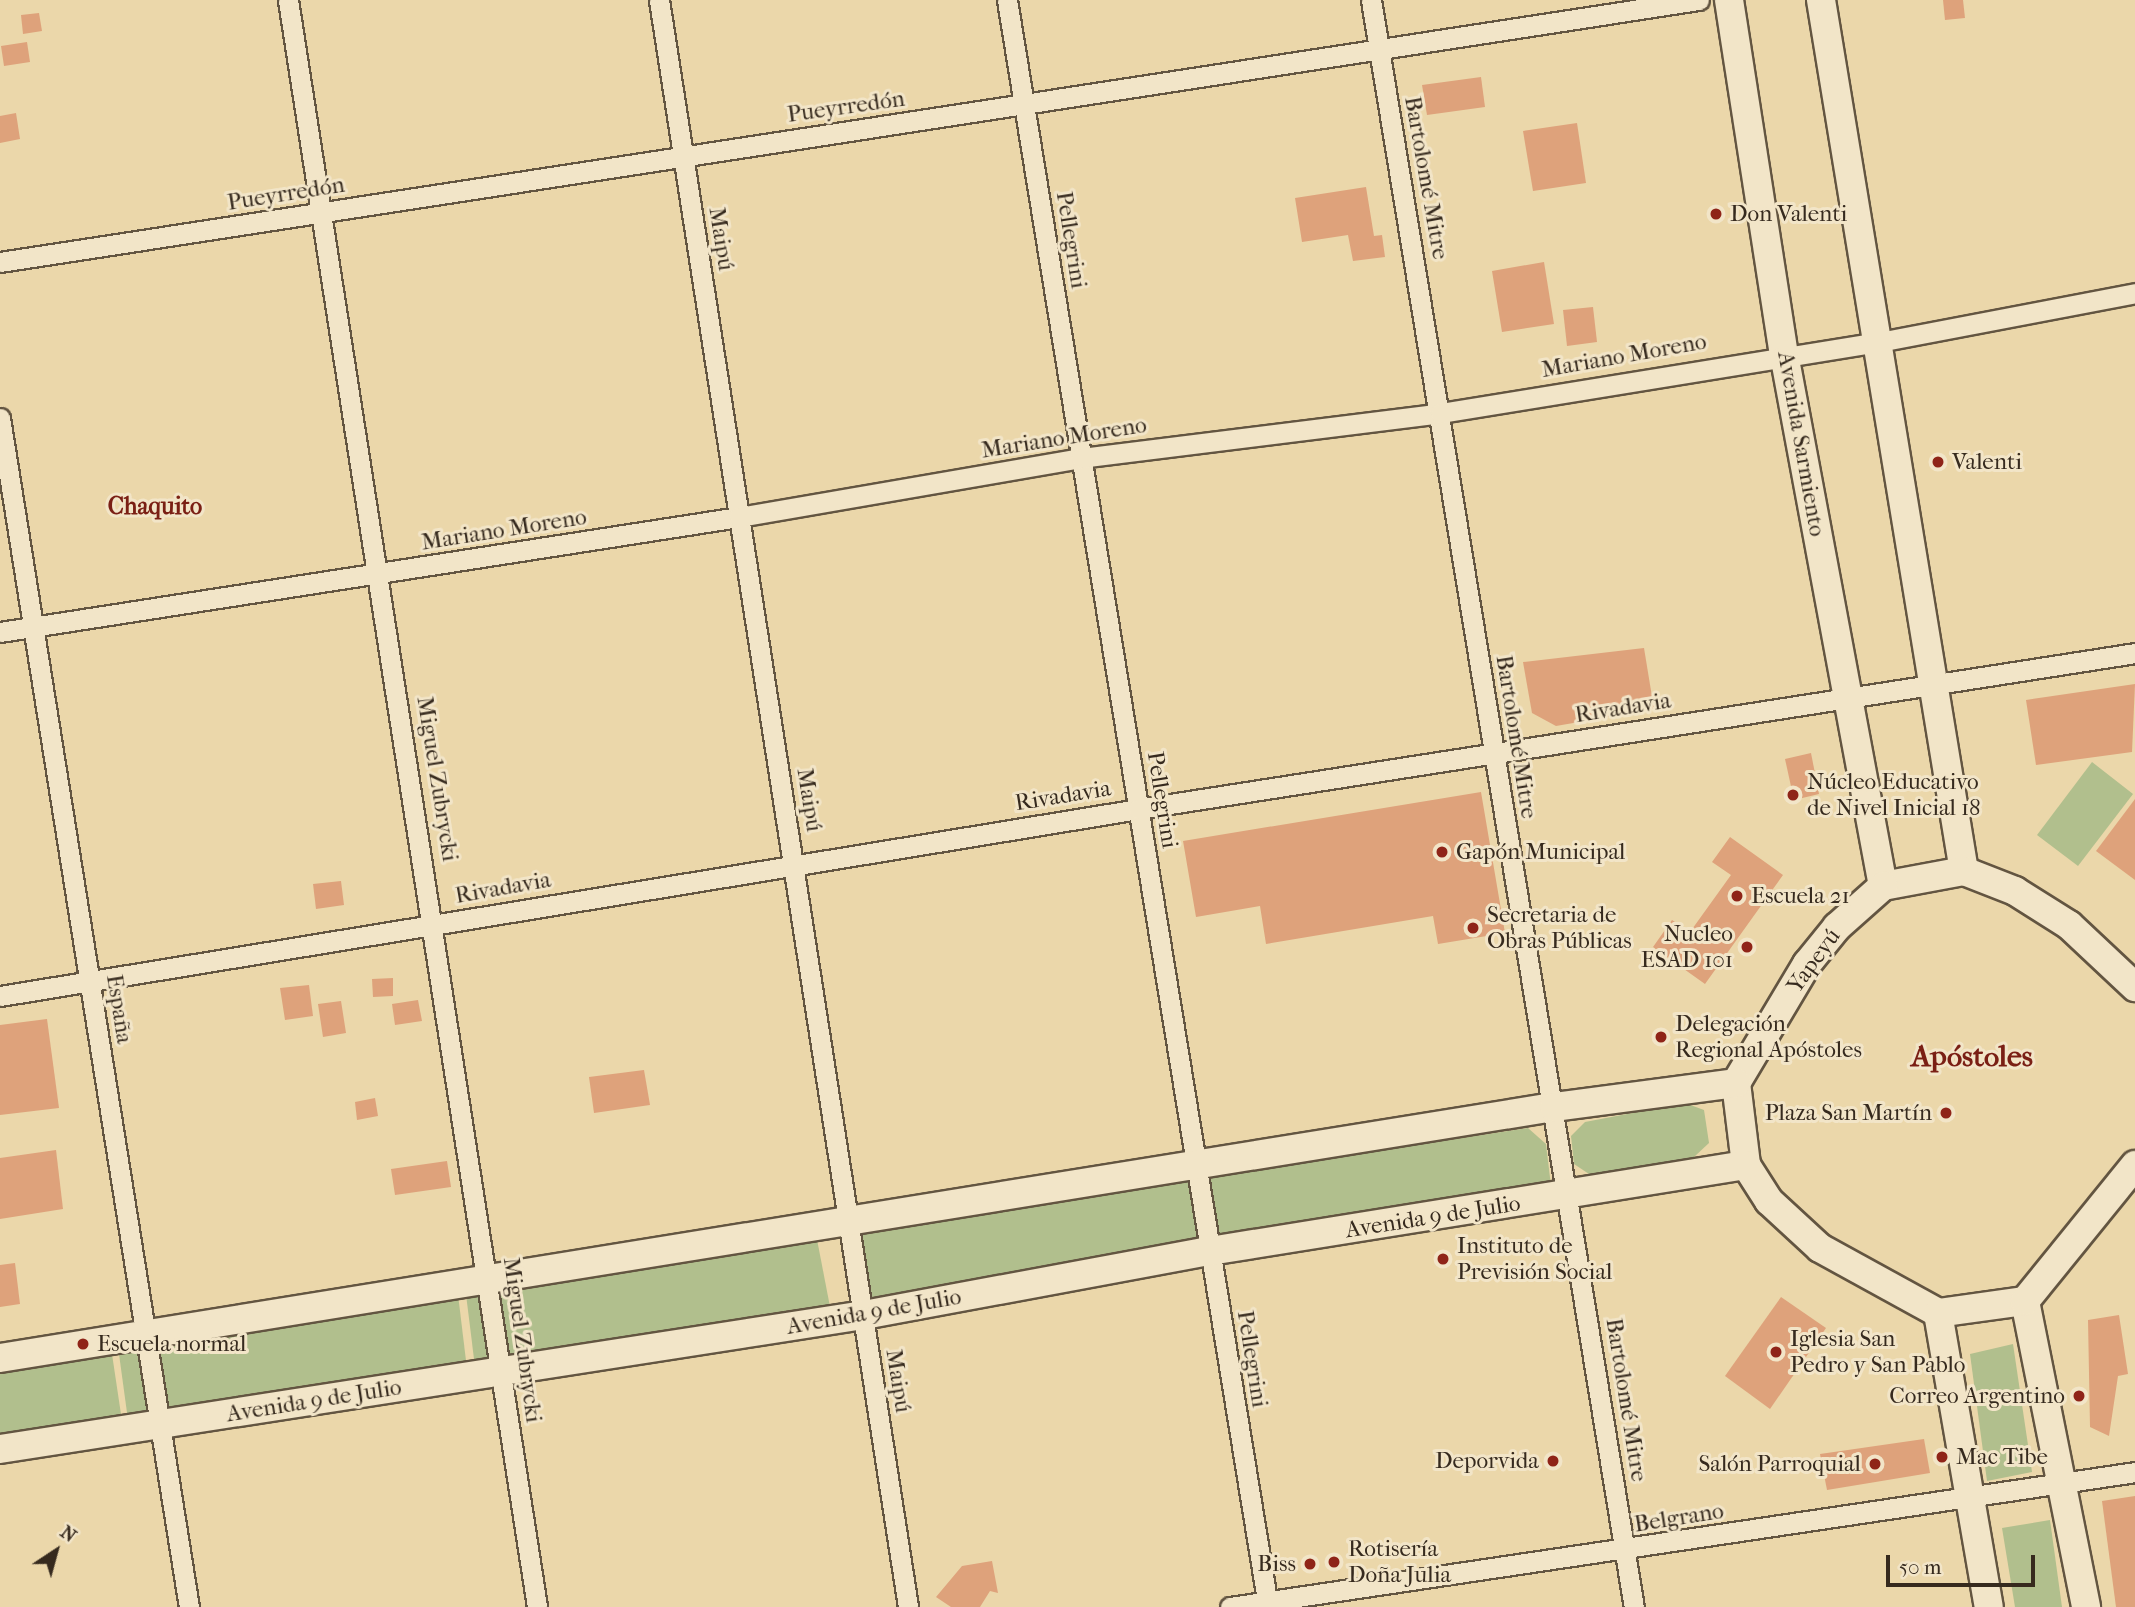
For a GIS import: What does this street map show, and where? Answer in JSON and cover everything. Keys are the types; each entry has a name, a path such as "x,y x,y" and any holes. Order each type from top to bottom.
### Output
{"main road":[{"name":"Avenida Sarmiento","path":"1728,0 1784,354 1883,886"},
{"path":"1821,0 1874,343 1964,871"},
{"path":"1883,886 1964,871 2015,891 2069,925 2135,987"},
{"name":"Yapeyú","path":"1736,1083 1807,964 1837,927 1883,886"},
{"path":"0,1358 1554,1107 1736,1083 1746,1166 1769,1201 1820,1248 1938,1313 2025,1301 2135,1165"},
{"name":"Avenida 9 de Julio","path":"0,1449 500,1373 863,1314 1210,1251 1746,1166"},
{"path":"2025,1301 2064,1484 2086,1607"},
{"path":"1938,1313 1973,1498 1989,1607"}],"street":[{"name":"Miguel Zubrycki","path":"288,0 382,574 490,1279 500,1373 537,1607"},
{"name":"Maipú","path":"659,0 794,864 846,1222 863,1314 908,1607"},
{"name":"Pellegrini","path":"1007,0 1267,1604"},
{"name":"Bartolomé Mitre","path":"1371,0 1440,412 1493,753 1569,1195 1634,1607"},
{"name":"Pueyrredón","path":"0,262 683,155 1024,107 1379,48 1699,0"},
{"name":"Mariano Moreno","path":"0,632 740,517 1081,458 1440,412 1784,354 1874,343 2135,293"},
{"name":"España","path":"0,418 189,1607"},
{"name":"Rivadavia","path":"0,996 794,864 1493,753 1931,688 2135,653"},
{"name":"Belgrano","path":"1230,1607 1267,1604 2135,1472"}],"green space":[{"path":"2092,762 2133,794 2078,866 2037,835"},
{"path":"1685,1103 1704,1110 1709,1143 1694,1157 1592,1176 1574,1164 1571,1136 1585,1122"},
{"path":"1528,1128 1546,1144 1551,1186 1217,1250 1205,1177"},
{"path":"1193,1181 1203,1253 871,1309 857,1228"},
{"path":"815,1229 831,1312 475,1367 464,1278"},
{"path":"456,1278 467,1369 128,1420 116,1332"},
{"path":"109,1334 122,1421 0,1441 0,1352"},
{"path":"2013,1344 2032,1472 1987,1481 1970,1354"},
{"path":"2050,1520 2062,1607 2015,1607 2002,1528"}],"building":[{"path":"1943,0 1963,0 1965,18 1945,20"},
{"path":"39,13 42,31 23,34 21,15"},
{"path":"27,42 30,62 4,66 1,46"},
{"path":"1481,77 1485,107 1427,115 1422,85"},
{"path":"16,113 20,139 0,143 0,116"},
{"path":"1577,123 1586,183 1533,191 1523,131"},
{"path":"1366,187 1374,236 1382,235 1385,257 1353,261 1348,235 1302,242 1295,198"},
{"path":"1544,262 1554,324 1502,332 1492,271"},
{"path":"1593,307 1597,342 1567,346 1563,310"},
{"path":"1644,648 1654,709 1556,726 1532,713 1523,662"},
{"path":"2135,684 2132,752 2036,765 2026,700"},
{"path":"1811,753 1819,794 1794,800 1785,759"},
{"path":"1481,792 1505,933 1438,944 1433,916 1266,944 1260,906 1196,917 1183,841"},
{"path":"2135,799 2135,880 2096,851"},
{"path":"1730,837 1783,875 1705,984 1653,947 1672,920 1690,932 1731,875 1712,862"},
{"path":"341,881 344,905 316,909 313,884"},
{"path":"393,978 393,996 373,997 372,979"},
{"path":"309,985 313,1016 285,1020 280,988"},
{"path":"418,1000 422,1021 395,1025 392,1004"},
{"path":"341,1001 346,1033 323,1037 318,1004"},
{"path":"47,1019 59,1108 0,1115 0,1025"},
{"path":"644,1070 650,1105 594,1113 589,1077"},
{"path":"375,1098 378,1116 357,1120 355,1102"},
{"path":"56,1150 63,1209 0,1219 0,1158"},
{"path":"447,1161 451,1187 395,1195 391,1169"},
{"path":"15,1263 20,1304 0,1307 0,1265"},
{"name":"Iglesia San Pedro y San Pablo","path":"1781,1297 1826,1328 1770,1409 1725,1376"},
{"path":"2119,1315 2128,1374 2118,1376 2109,1436 2090,1427 2088,1320"},
{"name":"Salón Parroquial","path":"1924,1439 1930,1473 1827,1490 1820,1454"},
{"path":"2135,1496 2135,1607 2116,1607 2102,1501"},
{"path":"992,1561 998,1593 990,1591 980,1607 951,1607 936,1597 962,1566"}],"place":[{"name":"Don Valenti","path":"1716,214"},
{"name":"Valenti","path":"1938,462"},
{"name":"Núcleo Educativo de Nivel Inicial 18","path":"1793,795"},
{"name":"Gapón Municipal","path":"1442,852"},
{"name":"Escuela 21","path":"1737,896"},
{"name":"Secretaria de Obras Públicas","path":"1473,928"},
{"name":"Nucleo ESAD 101","path":"1747,947"},
{"name":"Delegación Regional Apóstoles","path":"1661,1037"},
{"name":"Plaza San Martín","path":"1946,1113"},
{"name":"Instituto de Previsión Social","path":"1443,1259"},
{"name":"Escuela normal","path":"83,1344"},
{"name":"Iglesia San Pedro y San Pablo","path":"1776,1352"},
{"name":"Correo Argentino","path":"2079,1396"},
{"name":"Mac Tibe","path":"1942,1457"},
{"name":"Deporvida","path":"1553,1461"},
{"name":"Salón Parroquial","path":"1875,1464"},
{"name":"Rotisería Doña Julia","path":"1334,1562"},
{"name":"Biss","path":"1310,1564"}],"district":[{"name":"Chaquito","path":"155,507"},
{"name":"Apóstoles","path":"1972,1057"}]}
